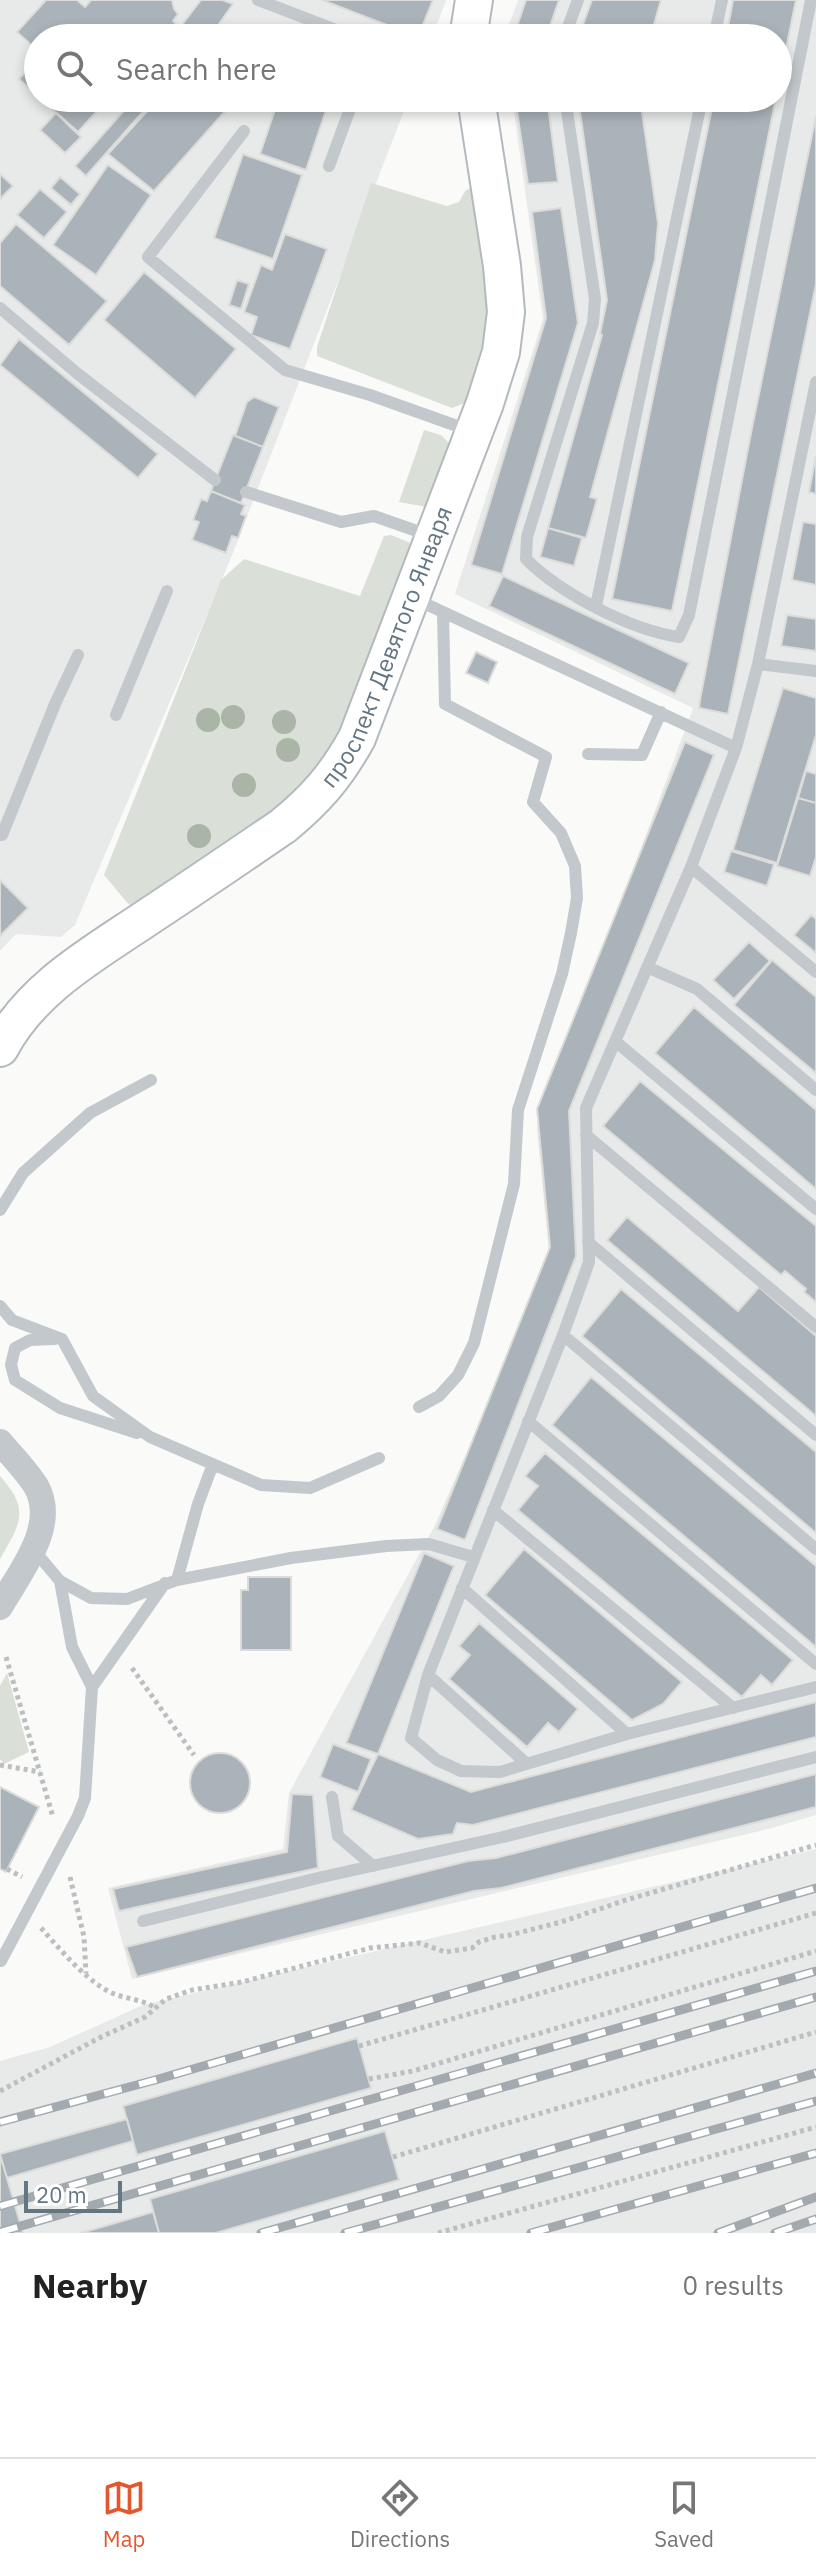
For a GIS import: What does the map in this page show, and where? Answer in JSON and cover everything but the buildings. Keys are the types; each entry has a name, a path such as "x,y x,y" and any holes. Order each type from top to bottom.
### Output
{"street":[{"path":"470,24 474,0"},
{"name":"проспект Девятого Января","path":"0,1048 27,1009 61,977 283,826 324,789 342,765 427,605 434,537 501,352 506,312 478,112"},
{"path":"0,1442 35,1484 43,1511 42,1528 33,1549 0,1607"}],"lane":[{"path":"258,0 321,24"},
{"path":"569,24 578,0"},
{"path":"717,24 722,0"},
{"path":"792,96 811,0"},
{"path":"329,166 349,112"},
{"path":"567,112 595,299 593,323 527,537 526,559 541,574 610,615 657,633 679,637 689,615 789,112"},
{"path":"596,606 699,112"},
{"path":"244,131 148,257 285,370 370,395 474,432"},
{"path":"0,308 78,374 215,480"},
{"path":"816,382 758,664 736,748 691,867 586,1108 589,1262 428,1675 411,1738 437,1760 461,1771 500,1772 627,1734 816,1687"},
{"path":"246,492 341,522 374,516 434,537"},
{"path":"116,715 167,591"},
{"path":"427,605 736,748"},
{"path":"419,1407 439,1396 458,1375 474,1343 514,1184 518,1110 562,974 577,898 575,866 561,833 533,802 546,757 445,704 427,605"},
{"path":"2,835 78,655"},
{"path":"758,664 816,671"},
{"path":"588,754 642,755 661,712"},
{"path":"691,867 816,972"},
{"path":"647,967 697,989 816,1090"},
{"path":"615,1041 816,1209"},
{"path":"0,1210 23,1173 90,1113 151,1080"},
{"path":"586,1135 816,1327"},
{"path":"588,1242 816,1435"},
{"path":"0,1306 12,1320 62,1339 93,1396 150,1437"},
{"path":"563,1335 816,1549"},
{"path":"62,1339 30,1340 15,1348 11,1365 15,1380 60,1408 150,1437 261,1485 310,1488 379,1458"},
{"path":"528,1421 816,1664"},
{"path":"92,1687 171,1582 213,1464"},
{"path":"493,1510 733,1708"},
{"path":"33,1549 60,1581 91,1598 127,1599 171,1582 291,1558 386,1546 429,1544 473,1557"},
{"path":"1,1961 85,1798 92,1687 72,1647 60,1581"},
{"path":"462,1588 627,1734"},
{"path":"428,1675 527,1764"},
{"path":"143,1921 503,1837 816,1757"},
{"path":"332,1797 338,1836 373,1866"}],"path":[{"path":"118,1649 194,1755"},
{"path":"6,1657 62,1847 84,1937 86,1973"},
{"path":"0,1765 40,1772"},
{"path":"0,2091 145,2017 166,1999 192,1990 242,1982 370,1948 420,1943 445,1952 472,1948 495,1937 561,1922 816,1845"},
{"path":"28,1912 68,1958 106,1990 154,2007"},
{"path":"359,2046 816,1913"},
{"path":"369,2079 413,2071 816,1951"},
{"path":"393,2157 816,2032"},
{"path":"438,2233 816,2127"}],"shaded area":[{"path":"0,0 446,0 437,24 24,24 24,112 404,112 231,558 75,925 61,937 16,934 0,951"},
{"path":"518,0 816,0 816,1815 132,1979 108,1888 283,1849 289,1793 434,1527 550,1263 537,1129 693,708 455,594 543,319 514,112 792,112 792,24 509,24"},
{"path":"371,183 447,206 459,202 465,191 472,187 487,295 485,339 480,366 467,402 452,408 317,356 317,347"},
{"path":"424,430 441,435 451,445 427,507 399,502"},
{"path":"391,535 413,544 341,731 330,751 305,783 271,814 131,907 104,875 221,580 244,559 360,596 384,536"},
{"path":"0,1476 16,1498 19,1517 0,1559"},
{"path":"7,1673 29,1752 4,1764 0,1759 0,1686"},
{"path":"816,1849 816,2233 0,2233 0,2061 50,2047 143,2005"}],"railway":[{"path":"0,2122 816,1888"},
{"path":"0,2206 816,1971"},
{"path":"0,2232 816,1997"},
{"path":"261,2233 816,2073"},
{"path":"345,2233 816,2101"},
{"path":"531,2233 816,2153"},
{"path":"718,2233 816,2197"},
{"path":"775,2233 816,2219"}]}
